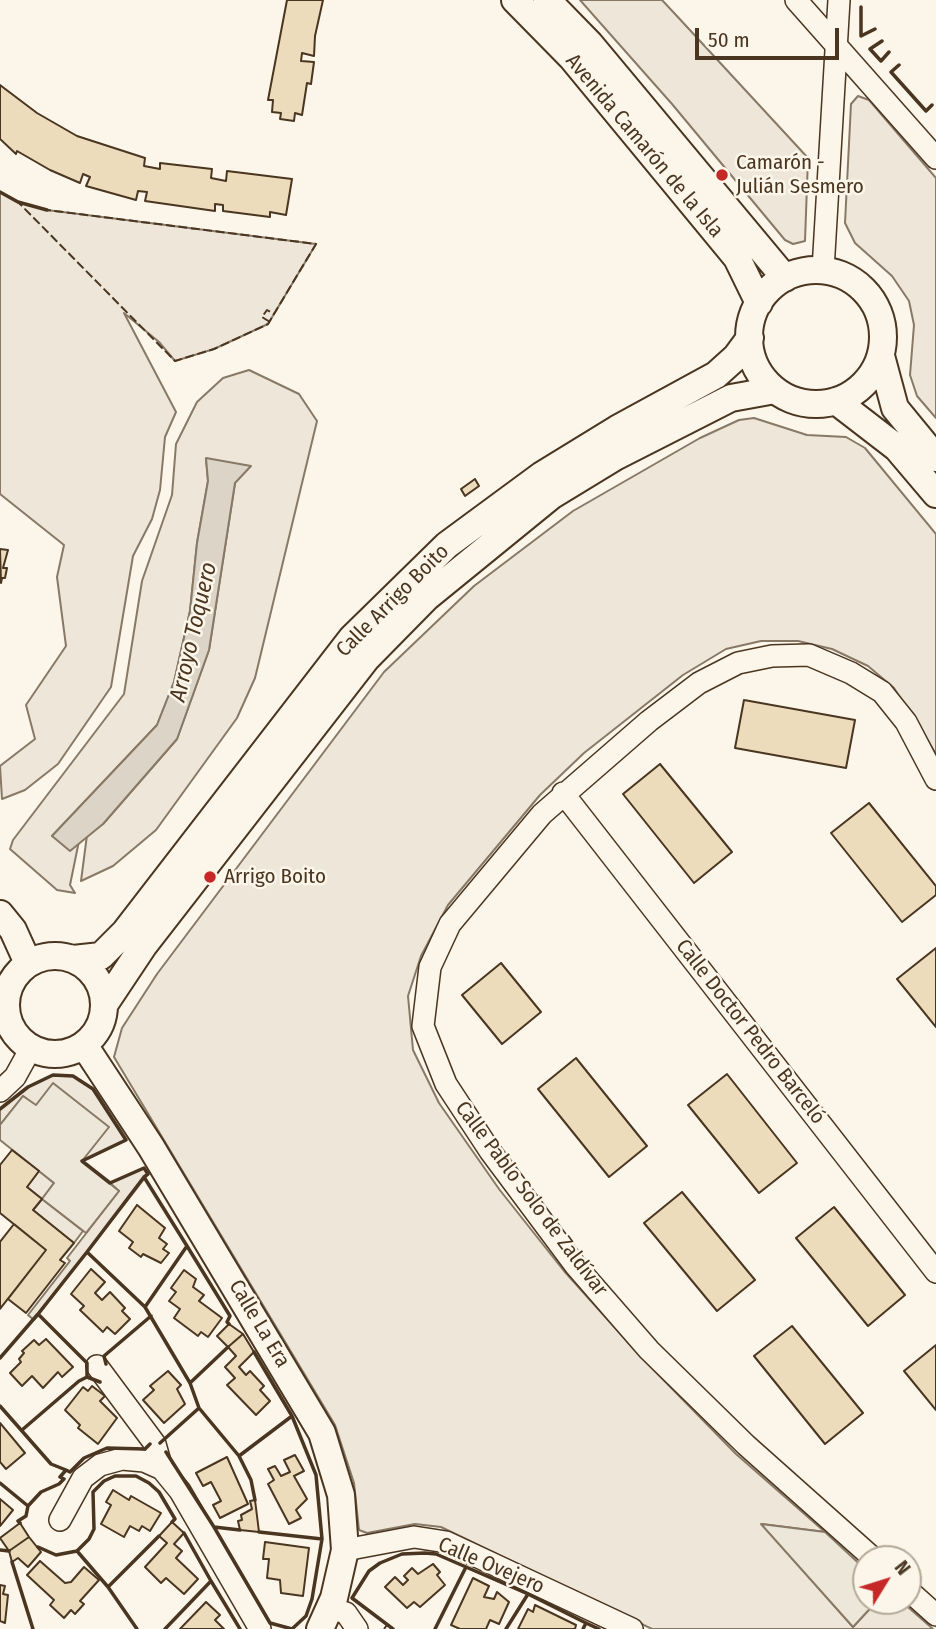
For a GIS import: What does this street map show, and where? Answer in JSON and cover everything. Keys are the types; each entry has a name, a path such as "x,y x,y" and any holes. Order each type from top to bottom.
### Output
{"main road":[{"name":"Avenida Camarón de la Isla","path":"515,0 572,58 737,258 758,303"},
{"name":"Avenida Camarón de la Isla","path":"547,0 590,44 785,278"},
{"path":"881,356 864,384 836,401 815,404 794,400 775,390 757,367 750,338 758,303 770,289 785,278 803,271 823,270 846,277 865,290 878,310 883,333 881,356 895,408 936,458"},
{"name":"Calle Arrigo Boito","path":"73,959 102,956 125,932 352,638 447,545 542,475 617,429 716,375 750,338"},
{"name":"Calle Arrigo Boito","path":"104,1005 144,946 366,659 427,597 551,496 615,457 731,398 775,390"},
{"path":"836,401 897,448 936,494"},
{"path":"0,914 13,930 28,963"},
{"path":"50,956 73,959 91,972 102,990 102,1020 85,1045 68,1053 49,1054 31,1048 18,1038 9,1023 5,1007 8,990 16,975 28,963 50,956"},
{"name":"Calle La Era","path":"85,1045 165,1170 322,1433 341,1496 345,1550 325,1619"}],"street":[{"path":"796,0 936,158"},
{"path":"823,270 839,0"},
{"name":"Calle Pablo Solo de Zaldívar","path":"859,1545 717,1417 649,1350 575,1265 490,1151 446,1084 423,1026 430,967 450,924 542,814 563,793 699,683 738,663 772,656 809,655 851,673 882,692 906,722 936,779"},
{"name":"Calle Doctor Pedro Barceló","path":"563,793 936,1272"},
{"path":"0,1091 15,1077 31,1048"},
{"path":"97,1366 155,1444 162,1469 180,1491 260,1629"},
{"path":"60,1520 83,1478 100,1465 122,1459 144,1461 162,1469"},
{"name":"Calle Ovejero","path":"345,1550 414,1537 446,1542 632,1629"},
{"path":"922,1602 936,1615"},
{"path":"325,1619 345,1613 357,1629"}],"shaded area":[{"path":"580,0 662,0 808,158 805,241 793,244 785,240 672,104"},
{"path":"858,96 869,100 936,178 936,418 917,396 910,375 914,325 909,301 892,276 855,243 845,223 851,104"},
{"path":"0,192 18,202 47,210 316,244 268,324 214,349 175,361 159,342 124,313 176,412 165,437 160,490 152,519 133,556 111,687 58,764 25,790 2,799 0,766 35,739 26,705 66,646 57,577 64,545 0,494"},
{"path":"249,370 299,394 317,421 255,678 237,718 156,830 113,866 81,881 87,835 103,824 177,739 209,650 235,483 206,459 208,481 197,543 190,611 174,682 157,725 52,836 79,841 70,885 75,893 57,890 10,849 13,840 124,694 142,581 172,495 176,444 197,402 223,378"},
{"path":"754,418 807,435 846,437 865,448 936,534 936,754 894,688 868,666 832,649 798,641 761,641 726,649 683,675 584,753 540,795 448,905 421,956 408,996 413,1050 439,1103 499,1189 564,1271 643,1359 736,1454 825,1532 762,1524 853,1627 864,1615 917,1615 933,1629 652,1629 441,1527 415,1524 367,1533 359,1530 354,1483 335,1425 114,1057 122,1028 157,974 384,672 474,586 573,511 700,438 739,420"},
{"path":"53,1075 73,1076 93,1089 126,1140 82,1161 36,1106 23,1096 0,1125 0,1109 28,1087"},
{"path":"53,1083 109,1127 82,1161 119,1191 86,1233 42,1199 54,1183 0,1140 0,1125 23,1096 36,1105"},
{"path":"144,1168 148,1174 34,1320 28,1315 70,1261 67,1258 119,1191 110,1183"},
{"path":"39,1171 54,1183 42,1199 27,1187"},
{"path":"42,1199 83,1231 74,1243 33,1210"},
{"path":"761,1524 825,1532 852,1557 852,1615 864,1615 853,1627"}],"water":[{"name":"Arroyo Toquero","path":"206,458 251,466 235,483 209,650 177,739 103,824 70,851 52,836 157,725 174,682 190,611 197,543 208,481"}],"building":[{"path":"287,0 323,0 315,36 314,56 302,53 301,61 314,62 311,84 307,83 302,115 295,113 294,121 280,119 281,113 272,112 273,100 268,100"},
{"path":"0,85 37,113 77,136 145,158 144,166 160,169 160,163 212,169 211,178 226,181 227,171 292,179 286,215 270,212 270,217 223,211 223,205 215,204 215,211 145,201 147,192 138,191 136,200 86,186 90,177 83,174 80,183 50,170 17,151 16,154 0,139"},
{"path":"475,479 479,486 465,496 461,489"},
{"path":"0,549 8,550 3,568 7,568 5,578 2,578 1,583"},
{"path":"744,700 855,720 846,768 735,748"},
{"path":"660,764 732,852 694,883 623,794"},
{"path":"869,803 936,886 936,895 902,922 831,833"},
{"path":"936,948 936,1027 897,979"},
{"path":"501,963 541,1012 502,1044 462,995"},
{"path":"576,1058 647,1146 609,1177 538,1089"},
{"path":"727,1074 797,1163 759,1193 688,1105"},
{"path":"12,1150 39,1171 27,1187 42,1199 33,1210 74,1243 60,1260 65,1263 26,1313 8,1299 46,1250 0,1213 0,1165"},
{"path":"682,1192 755,1280 717,1311 644,1223"},
{"path":"137,1205 165,1228 159,1238 167,1244 163,1249 169,1253 161,1263 143,1254 141,1257 129,1248 133,1242 119,1231"},
{"path":"834,1207 905,1295 868,1326 796,1238"},
{"path":"14,1224 46,1250 0,1309 0,1242"},
{"path":"91,1269 105,1282 95,1293 102,1300 110,1292 125,1308 122,1311 130,1319 115,1334 107,1327 103,1332 80,1310 84,1306 71,1294"},
{"path":"184,1270 196,1279 193,1287 204,1295 199,1301 222,1318 208,1337 201,1332 198,1336 174,1318 180,1309 169,1301 176,1292 171,1288"},
{"path":"229,1324 243,1334 228,1347 217,1336"},
{"path":"792,1326 863,1413 825,1444 754,1356"},
{"path":"243,1334 254,1352 239,1367 246,1375 250,1371 264,1386 260,1390 270,1401 256,1415 227,1385 235,1378 225,1367 236,1356 228,1347"},
{"path":"46,1339 73,1367 62,1377 58,1372 43,1388 32,1376 22,1386 10,1373 21,1362 19,1359 24,1353 22,1351 34,1340 39,1345"},
{"path":"936,1345 936,1410 904,1371"},
{"path":"168,1371 181,1385 177,1389 185,1404 164,1423 143,1400 154,1390 150,1386"},
{"path":"92,1386 105,1396 100,1401 117,1418 98,1444 78,1428 80,1425 65,1410 83,1387 88,1391"},
{"path":"0,1423 25,1453 6,1469 0,1462"},
{"path":"295,1455 304,1471 294,1476 307,1499 296,1510 301,1518 289,1524 268,1484 274,1480 268,1469 275,1466 281,1476 290,1472 284,1460"},
{"path":"227,1457 248,1504 220,1518 213,1505 221,1501 211,1482 203,1486 196,1473"},
{"path":"113,1490 129,1500 131,1496 161,1513 150,1531 142,1526 139,1531 130,1526 124,1537 101,1524 111,1505 106,1502"},
{"path":"0,1499 13,1510 0,1526"},
{"path":"255,1500 259,1532 240,1530 238,1521 242,1520 241,1515 252,1509 250,1501"},
{"path":"172,1522 184,1533 174,1544 182,1551 176,1558 198,1579 184,1594 166,1578 161,1583 145,1567 167,1543 159,1536"},
{"path":"20,1523 29,1537 9,1551 0,1538"},
{"path":"29,1537 41,1552 28,1567 18,1558 12,1562 9,1551"},
{"path":"265,1542 309,1548 303,1596 281,1593 280,1580 267,1578 269,1559 263,1559"},
{"path":"40,1561 65,1583 71,1582 84,1567 99,1580 80,1601 84,1604 75,1614 71,1610 64,1618 50,1605 54,1600 27,1575"},
{"path":"433,1564 440,1572 437,1575 445,1585 420,1607 414,1602 407,1608 385,1587 395,1577 403,1585 408,1580 404,1576 412,1568 418,1574"},
{"path":"473,1578 489,1586 484,1597 494,1599 497,1592 509,1602 499,1624 490,1620 486,1629 460,1629 451,1625"},
{"path":"0,1585 5,1586 3,1594 8,1595 5,1623 0,1621"},
{"path":"206,1602 220,1615 215,1620 224,1629 180,1629"},
{"path":"535,1605 576,1625 575,1629 518,1629 528,1609 533,1612"}],"fence":[{"path":"18,202 47,210 316,244 268,324 214,349 175,361 18,202"},
{"path":"270,322 262,317 267,310 274,314"},
{"path":"384,1629 387,1625"}],"wall":[{"path":"861,7 861,36 875,29"},
{"path":"882,41 870,49 881,61 889,52"},
{"path":"899,65 891,72 926,111 932,105"},
{"path":"0,192 18,202 47,210"},
{"path":"0,1109 28,1087 53,1075 73,1076 93,1089 126,1140 82,1161 110,1183 144,1168 148,1174 144,1177 87,1252 145,1307 187,1246 144,1177"},
{"path":"187,1246 230,1316 227,1322 229,1324"},
{"path":"38,1314 87,1252"},
{"path":"145,1307 190,1383 228,1347"},
{"path":"0,1358 38,1314 87,1363 87,1377"},
{"path":"106,1364 104,1356 151,1316"},
{"path":"254,1352 292,1416"},
{"path":"22,1430 79,1381 87,1377 100,1382"},
{"path":"160,1443 199,1408 190,1383"},
{"path":"0,1406 51,1464 66,1470 60,1477 64,1479 59,1484 41,1492 28,1506"},
{"path":"199,1408 239,1456 251,1480 255,1500"},
{"path":"239,1456 292,1416 316,1475 322,1539"},
{"path":"66,1470 70,1472 84,1458 107,1448 145,1449 150,1444"},
{"path":"166,1452 214,1527 240,1530"},
{"path":"77,1551 89,1539 94,1529 93,1492 104,1481 115,1476 136,1476 149,1483 159,1492 175,1519 172,1522"},
{"path":"0,1483 28,1506 26,1516 18,1521 20,1523"},
{"path":"214,1527 270,1623 292,1629 306,1616 312,1599 322,1539 259,1532"},
{"path":"184,1533 211,1581"},
{"path":"108,1587 159,1536"},
{"path":"38,1547 56,1555 77,1551 108,1587 137,1629"},
{"path":"0,1550 9,1551"},
{"path":"393,1629 352,1598 369,1571 380,1563 402,1554 425,1553 436,1554 466,1567 435,1629"},
{"path":"12,1562 33,1629"},
{"path":"466,1567 528,1594"},
{"path":"165,1629 211,1581 240,1629"},
{"path":"506,1629 528,1594 586,1623 583,1629"},
{"path":"586,1623 599,1629"}],"place":[{"name":"Camarón - Julián Sesmero","path":"722,175"},
{"name":"Arrigo Boito","path":"210,877"}]}
